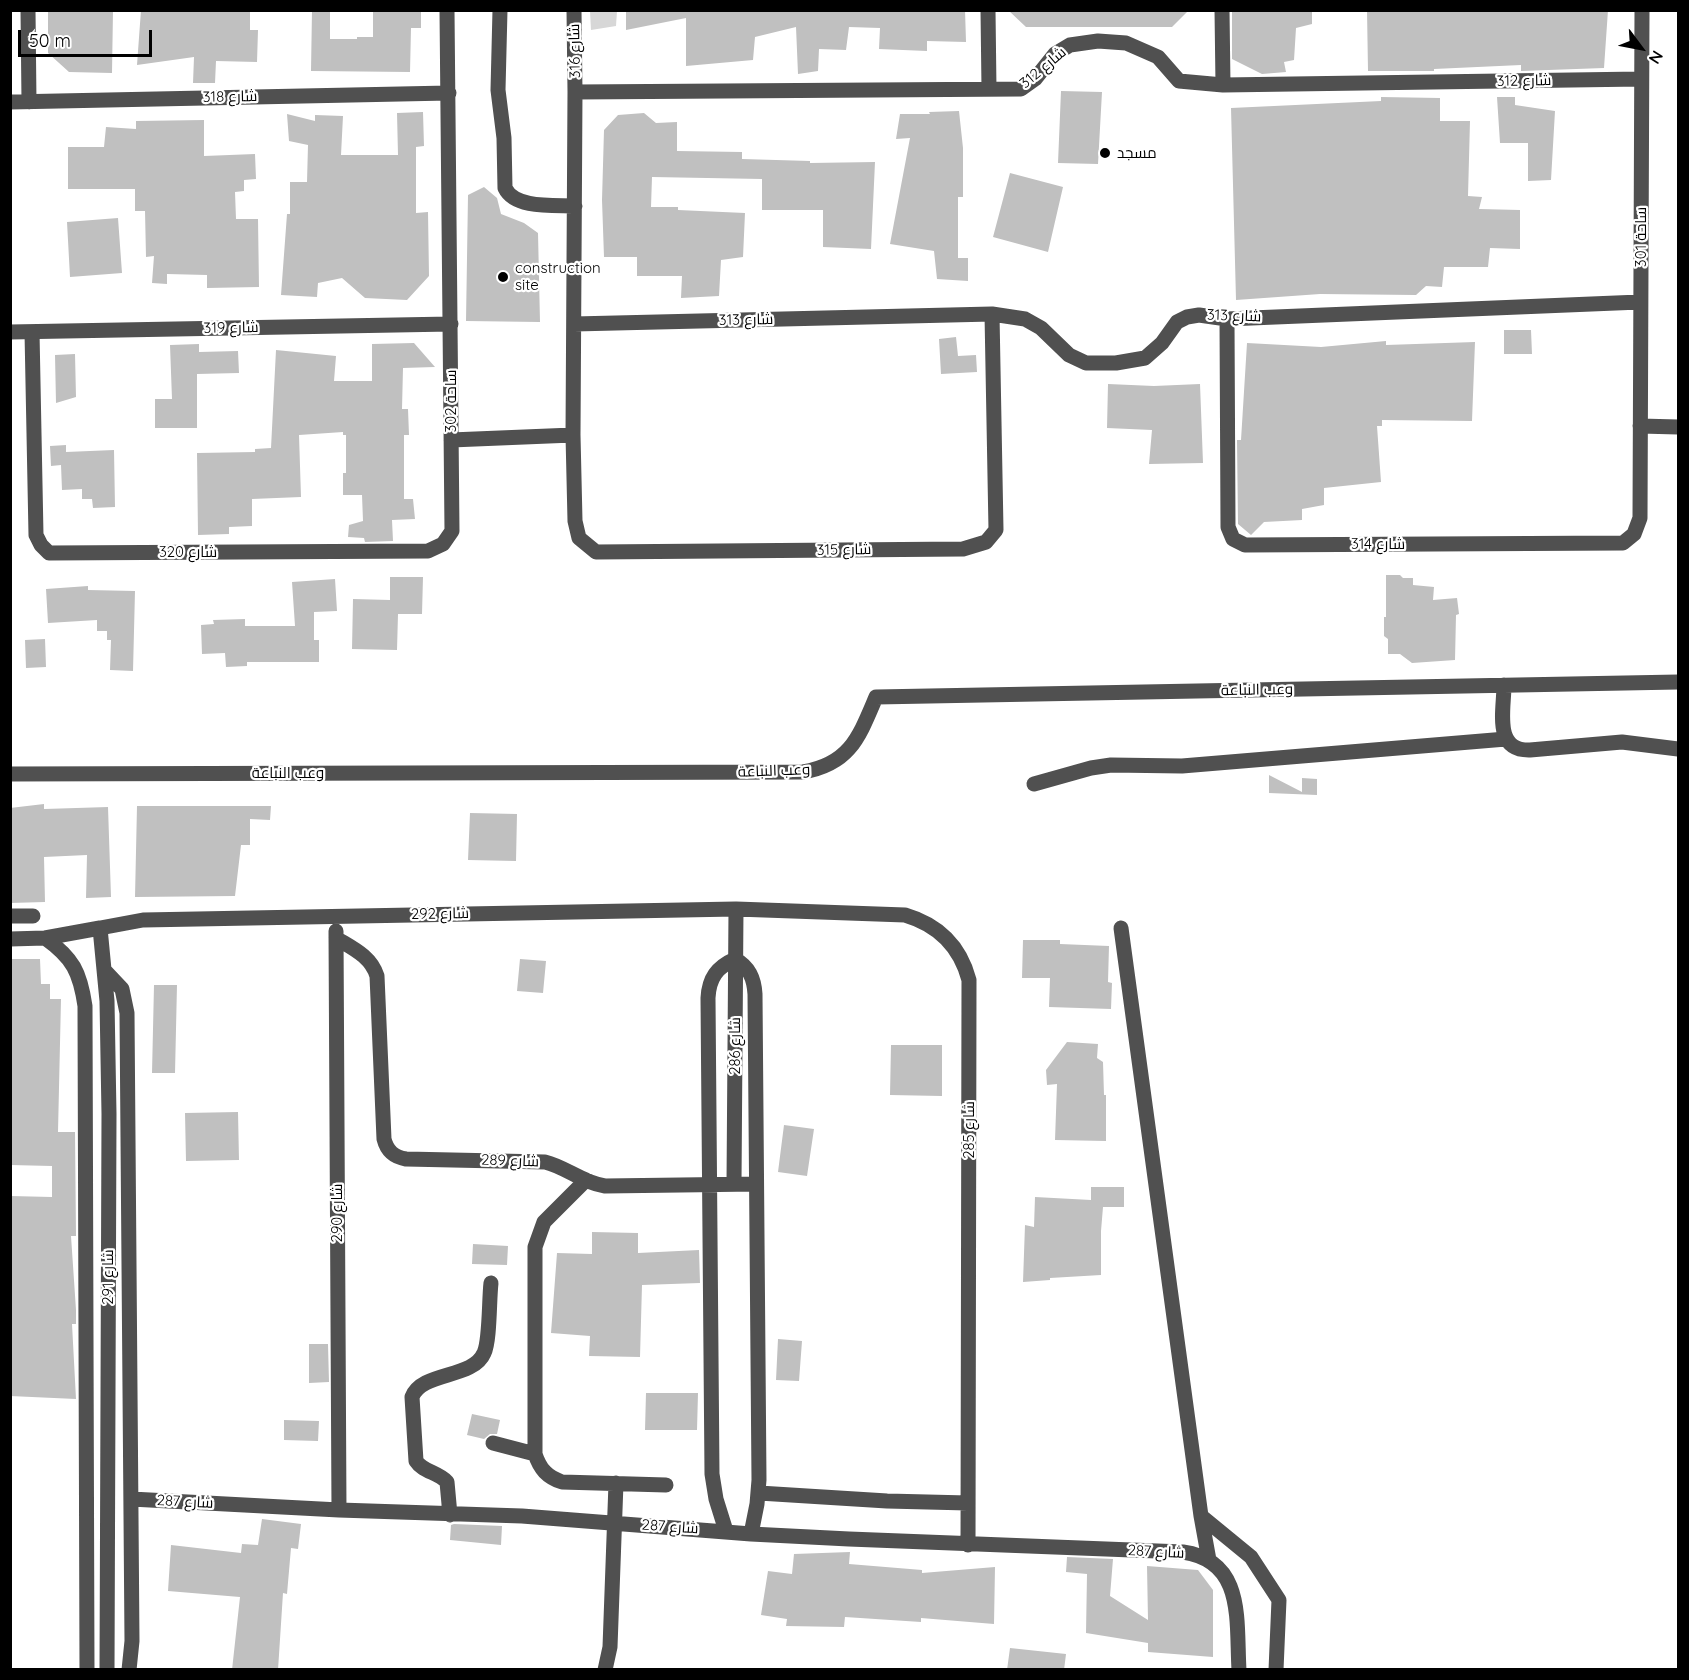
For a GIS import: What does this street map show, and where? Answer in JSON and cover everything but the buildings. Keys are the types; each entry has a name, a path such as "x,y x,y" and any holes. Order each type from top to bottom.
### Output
{"street":[{"path":"28,10 28,102"},
{"name":"ساحة 302","path":"447,10 451,440 573,435"},
{"path":"500,10 498,90 504,138 505,188 517,201 575,206"},
{"name":"شارع 316","path":"574,10 575,92"},
{"path":"988,10 988,89"},
{"path":"1222,10 1223,85"},
{"name":"ساحة 301","path":"1640,426 1642,10"},
{"name":"شارع 312","path":"575,92 1021,89 1035,79 1055,54 1070,45 1098,41 1126,43 1158,57 1179,81 1223,85 1641,80"},
{"path":"573,435 575,92"},
{"name":"شارع 318","path":"10,102 449,93"},
{"name":"شارع 313","path":"574,324 992,314 1025,319 1041,328 1069,355 1086,363 1116,363 1145,358 1162,343 1177,322 1198,315 1227,319 1640,302"},
{"name":"شارع 315","path":"573,435 575,521 579,538 596,552 963,549 986,542 996,530 992,314"},
{"name":"شارع 314","path":"1227,319 1228,527 1233,539 1245,545 1623,543 1634,534 1640,518 1640,426"},
{"name":"شارع 319","path":"10,332 451,324"},
{"name":"شارع 320","path":"32,332 36,535 41,545 50,553 428,551 443,544 452,531 451,440"},
{"path":"1640,426 1678,428"},
{"name":"وعب النباعة","path":"10,774 803,772 825,766 845,754 859,736 876,697 1678,682"},
{"path":"1504,685 1503,729 1506,740 1510,745 1523,750 1622,742 1678,749"},
{"path":"1034,784 1091,768 1111,765 1182,766 1506,740"},
{"name":"شارع 292","path":"100,928 143,920 736,909"},
{"name":"شارع 286","path":"734,1184 736,909"},
{"name":"شارع 285","path":"736,909 905,915 926,923 945,935 955,947 966,970 969,980 968,1545"},
{"path":"10,916 33,916"},
{"name":"شارع 290","path":"336,916 339,1510"},
{"path":"10,939 45,938 100,928"},
{"name":"شارع 291","path":"100,928 105,971 109,1114 107,1670"},
{"path":"1121,928 1201,1516 1209,1560 1225,1575 1234,1594 1239,1670"},
{"path":"45,938 68,956 75,967 80,979 85,1006 87,1670"},
{"name":"شارع 289","path":"336,938 367,958 378,976 385,1146 394,1155 400,1158 537,1160 562,1167 586,1180 605,1186 756,1184"},
{"path":"726,1531 716,1499 712,1474 708,988 718,970 735,959 748,970 755,985 759,1493 751,1534"},
{"path":"105,971 122,989 127,1005 132,1641 129,1670"},
{"path":"109,1114 128,1114"},
{"path":"109,1173 128,1173"},
{"path":"586,1180 544,1222 535,1247 536,1454 542,1469 561,1482 666,1485"},
{"path":"450,1515 447,1482 441,1476 420,1467 416,1461 412,1397 420,1386 476,1364 484,1354 490,1283"},
{"path":"86,1339 130,1355"},
{"path":"493,1443 536,1454"},
{"path":"86,1475 130,1476"},
{"path":"605,1670 610,1647 616,1483"},
{"path":"759,1493 887,1501 968,1503"},
{"name":"شارع 287","path":"131,1499 450,1515 522,1516 751,1534 968,1545 1182,1552 1198,1554 1209,1560"},
{"path":"1201,1516 1251,1557 1279,1600 1276,1670"}],"shaded area":[{"path":"590,11 617,11 616,26 591,30"}],"place":[{"name":"مسجد","path":"1105,153"},
{"name":"construction site","path":"503,277"}]}
